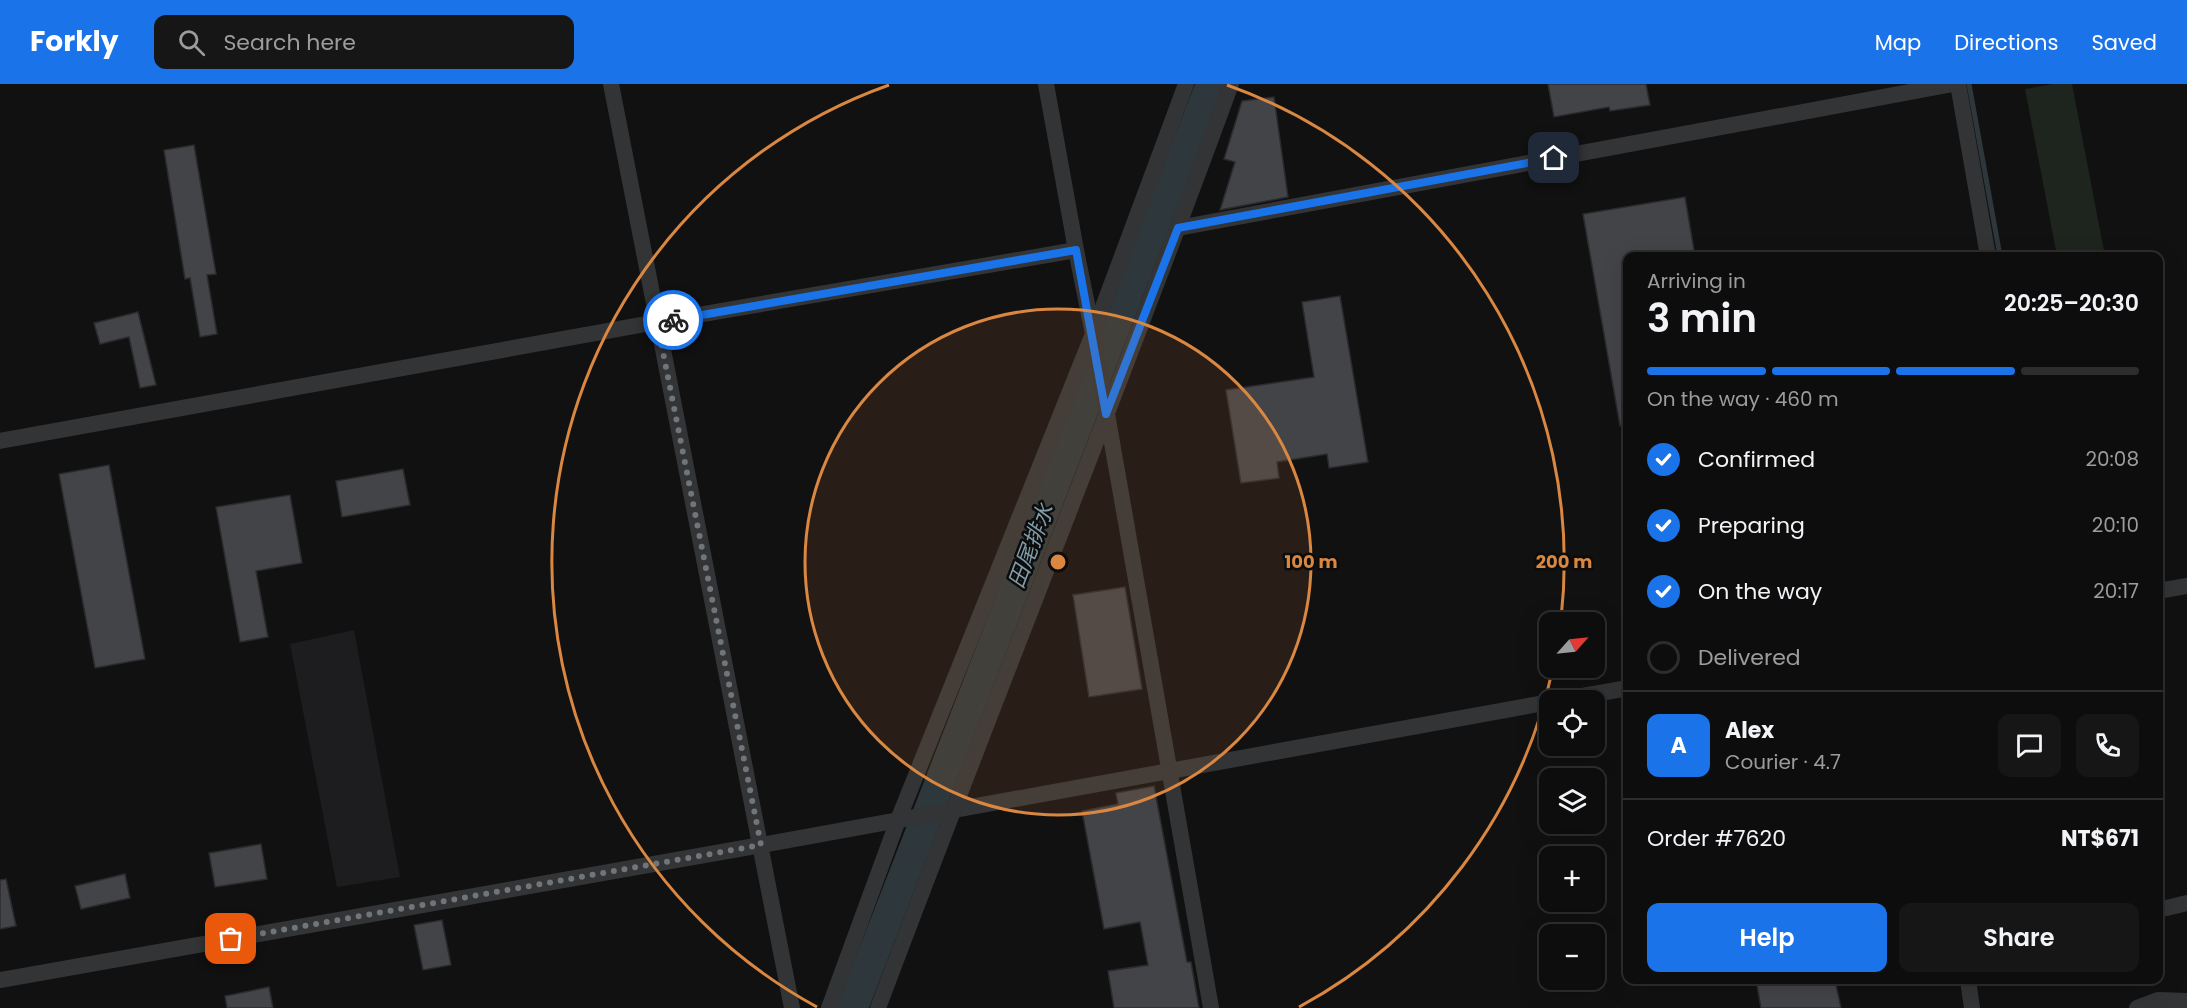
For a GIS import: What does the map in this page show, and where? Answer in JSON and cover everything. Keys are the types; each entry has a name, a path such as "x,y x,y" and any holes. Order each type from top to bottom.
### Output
{"street":[{"path":"611,84 792,1008"},
{"path":"1046,84 1093,334 1211,1008"},
{"path":"829,1008 898,820 1093,334 1186,84"},
{"path":"878,1008 1178,228 1231,84"},
{"path":"1178,228 1956,84 1988,252"},
{"path":"0,441 657,322 1076,250"},
{"path":"2163,590 2187,586"},
{"path":"1605,692 1623,689"},
{"path":"0,980 1539,704"},
{"path":"2163,909 2187,903"},
{"path":"1969,984 1972,1008"},
{"path":"2137,1008 2158,1000 2187,1001"}],"shaded area":[{"path":"2053,84 2072,84 2104,252 2056,252 2025,89"},
{"path":"354,630 400,877 337,887 290,644"}],"water":[{"name":"田尾排水","path":"1195,84 1225,84 869,1008 836,1008"}],"building":[{"path":"1548,84 1646,84 1650,105 1610,111 1609,107 1554,117"},
{"path":"1274,97 1288,197 1220,210 1235,162 1224,159 1242,101"},
{"path":"194,145 216,274 207,275 217,334 200,337 190,278 185,279 164,150"},
{"path":"1685,197 1694,252 1623,252 1623,426 1620,426 1583,214"},
{"path":"1340,296 1368,462 1329,468 1327,454 1277,462 1279,478 1241,483 1226,390 1314,377 1302,302"},
{"path":"138,312 156,385 140,388 129,337 100,344 94,323"},
{"path":"109,465 145,659 95,668 59,474"},
{"path":"403,469 410,505 342,517 336,481"},
{"path":"290,495 302,563 256,571 268,637 240,642 216,507"},
{"path":"1125,587 1142,689 1089,697 1073,595"},
{"path":"1154,786 1187,962 1191,962 1199,1008 1114,1008 1108,971 1148,965 1140,922 1104,929 1082,811 1118,804 1116,793"},
{"path":"261,844 267,879 215,887 209,853"},
{"path":"125,874 130,898 81,909 75,886"},
{"path":"6,879 16,926 0,929 0,880"},
{"path":"442,920 451,965 423,970 414,925"},
{"path":"1757,984 1836,984 1841,1008 1761,1008"},
{"path":"269,987 273,1008 227,1008 225,996"}],"waterway":[{"path":"1969,84 1999,252"}],"way so far":[{"path":"231,939 761,845 657,322 673,320"}],"route":[{"path":"673,320 1076,250 1106,414 1178,228 1554,158"}]}
